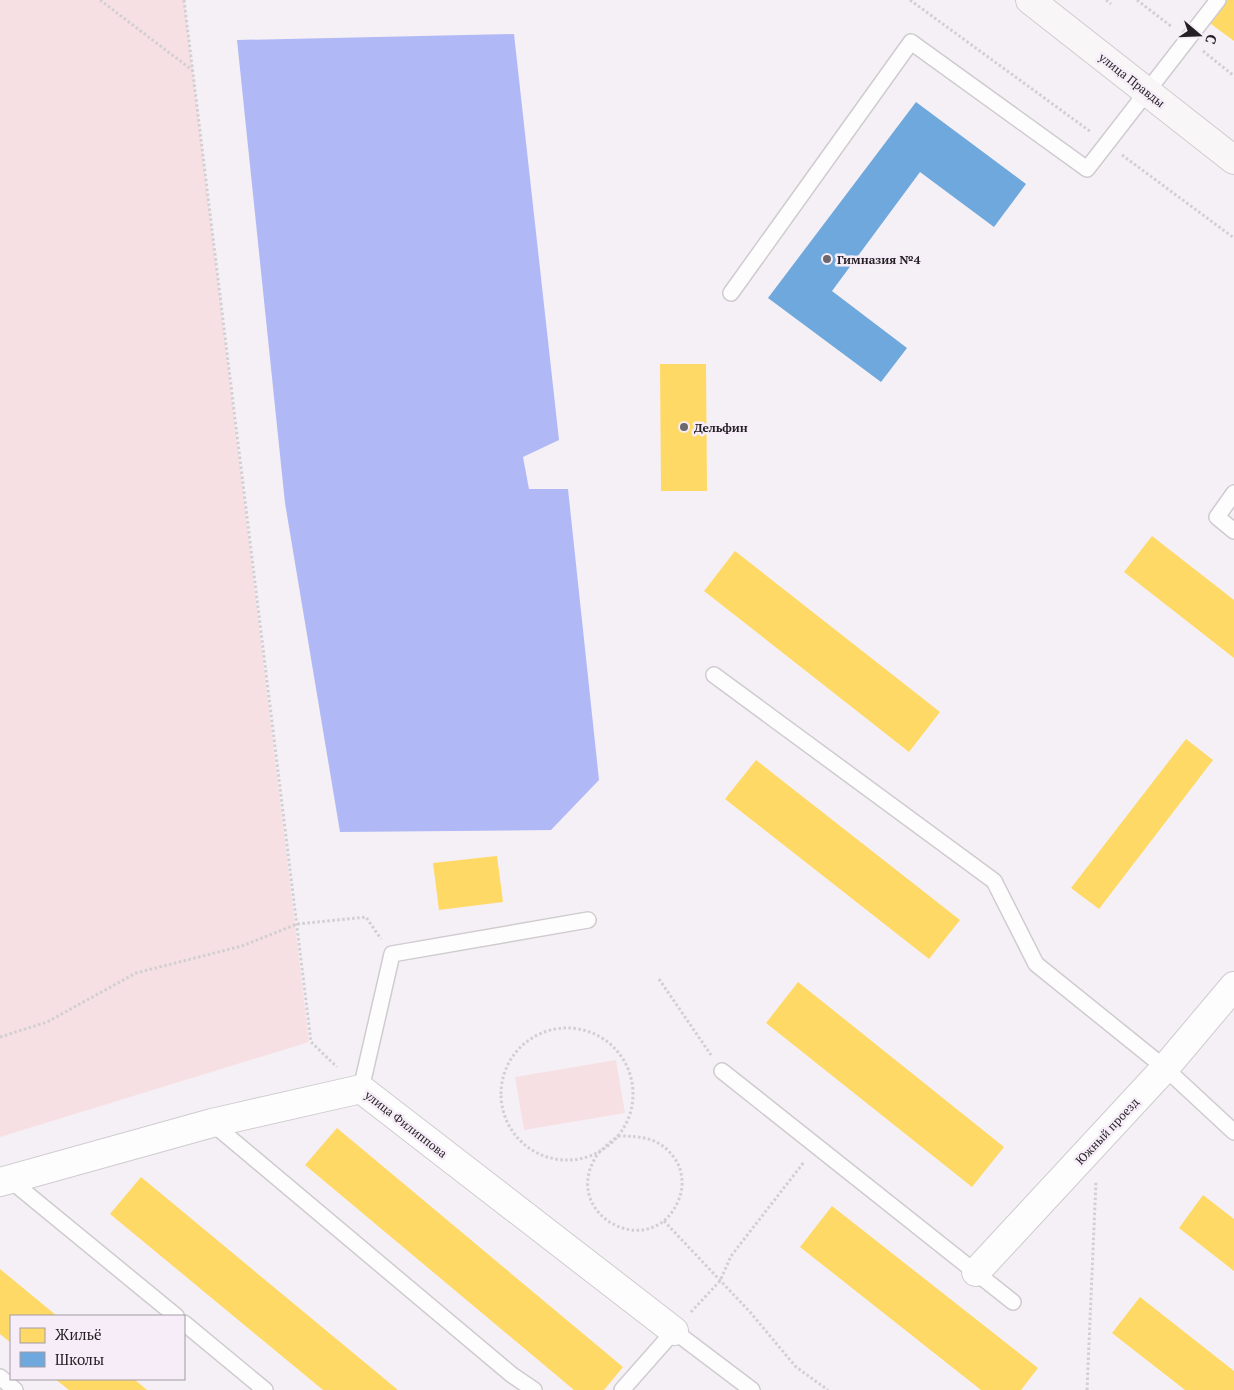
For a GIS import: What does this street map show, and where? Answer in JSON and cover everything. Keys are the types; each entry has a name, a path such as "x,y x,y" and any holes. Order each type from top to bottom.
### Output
{"street":[{"name":"улица Правды","path":"1030,0 1234,160"},
{"name":"Южный проезд","path":"976,1272 1165,1068 1234,986"},
{"name":"улица Филиппова","path":"5,1180 212,1123 361,1089 674,1331"}],"lane":[{"path":"731,293 911,42 1087,169 1218,0"},
{"path":"1234,493 1217,517 1234,530"},
{"path":"714,676 994,881 1036,964 1165,1068 1234,1132"},
{"path":"361,1089 392,954 588,920"},
{"path":"722,1071 1013,1302"},
{"path":"212,1123 512,1375 534,1390"},
{"path":"5,1180 175,1315"},
{"path":"185,1324 265,1390"},
{"path":"622,1390 674,1331 752,1390"},
{"path":"0,1378 15,1390"}],"path":[{"path":"100,0 193,70"},
{"path":"184,0 311,1042 361,1089"},
{"path":"910,0 1234,238"},
{"path":"1106,0 1111,4"},
{"path":"0,1037 47,1022 136,973 242,946 297,924 366,918 392,954"},
{"path":"658,979 722,1071"},
{"path":"602,1151 581,1159 560,1160 538,1154 520,1142 507,1124 501,1103 502,1081 509,1061 523,1044 542,1032 563,1027 585,1030 605,1039 621,1054 630,1074 634,1096 629,1117 618,1136 594,1159 588,1174 588,1191 593,1206 604,1219 618,1228 634,1231 650,1229 664,1221 675,1209 682,1193 682,1177 677,1161 667,1148 653,1139 637,1136 618,1136"},
{"path":"1087,1390 1098,1140"},
{"path":"674,1331 720,1281 731,1256 816,1146"},
{"path":"664,1221 750,1312 796,1367 828,1390"}],"shaded area":[{"path":"0,0 184,0 309,1042 0,1137"},
{"path":"616,1060 625,1113 524,1130 515,1077"}],"water":[{"path":"514,34 559,440 523,457 529,489 568,489 599,780 551,830 340,832 285,503 237,40"}],"building: Жильё":[{"path":"1222,0 1234,0 1234,41 1207,21"},
{"name":"Дельфин","path":"660,364 706,364 707,491 661,491"},
{"path":"1152,536 1234,600 1234,658 1124,572"},
{"path":"735,551 940,712 909,752 704,591"},
{"path":"1186,739 1213,760 1099,909 1071,888"},
{"path":"756,760 960,920 929,959 725,799"},
{"path":"497,856 503,902 439,910 433,863"},
{"path":"798,982 1004,1147 972,1187 766,1023"},
{"path":"337,1128 623,1367 604,1390 574,1390 305,1165"},
{"path":"141,1177 398,1390 323,1390 110,1214"},
{"path":"1203,1195 1234,1219 1234,1271 1179,1228"},
{"path":"832,1206 1038,1368 1021,1390 981,1390 800,1247"},
{"path":"0,1269 56,1315 10,1315 10,1342 0,1334"},
{"path":"1140,1297 1234,1371 1234,1390 1185,1390 1112,1333"},
{"path":"56,1380 135,1380 147,1390 69,1390"}],"building: Школы":[{"name":"Гимназия №4","path":"916,102 1026,184 994,227 920,172 832,291 907,348 881,382 768,298"}],"place":[{"name":"Гимназия №4","path":"827,259"},
{"name":"Дельфин","path":"684,427"}]}
